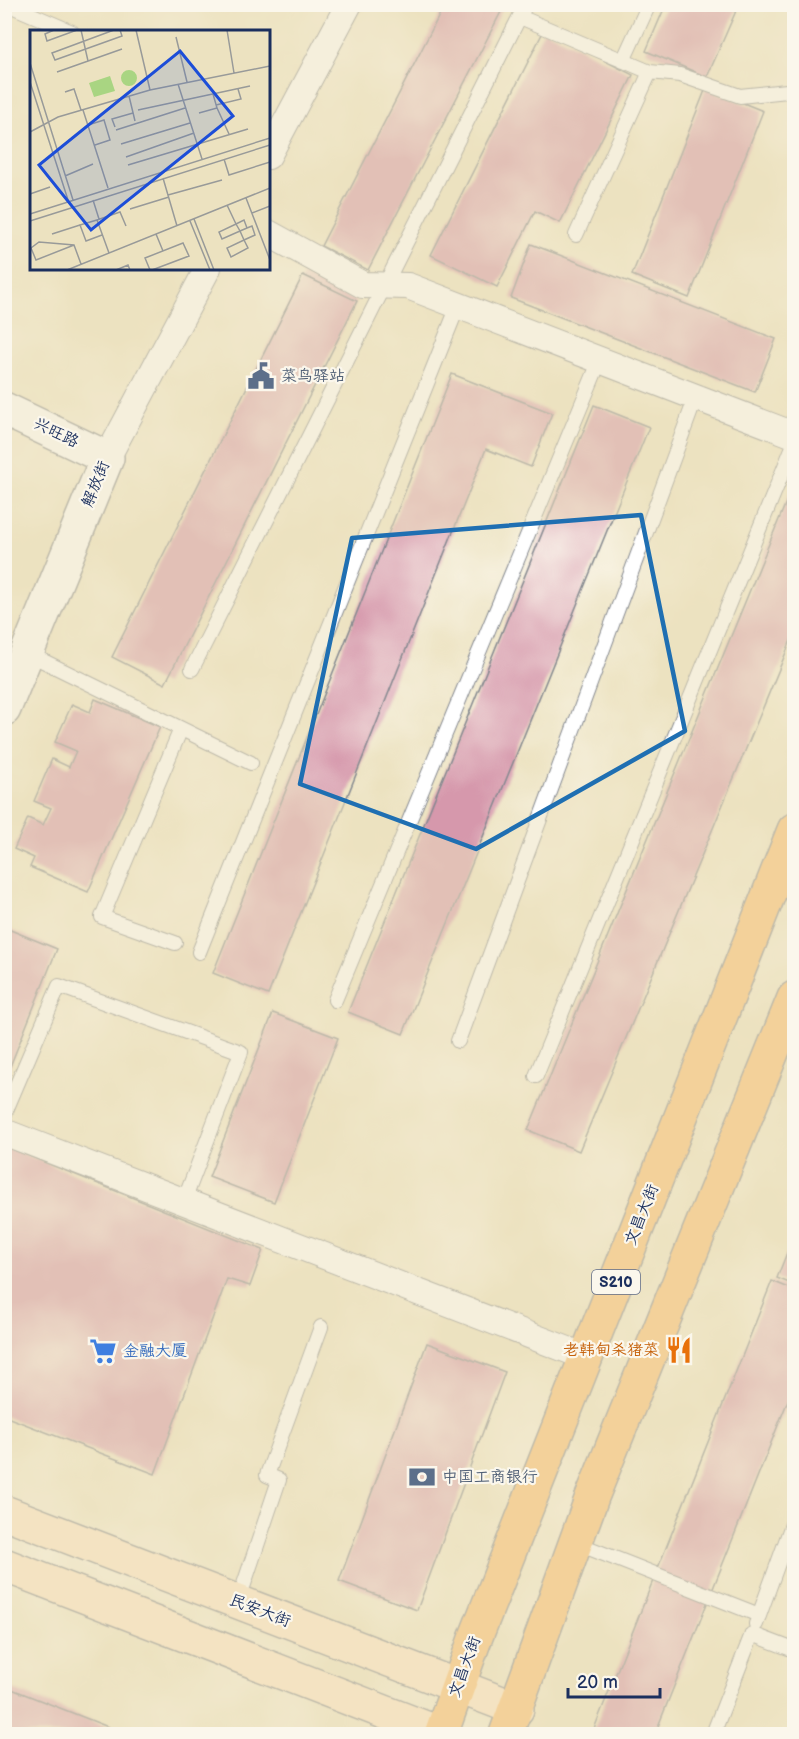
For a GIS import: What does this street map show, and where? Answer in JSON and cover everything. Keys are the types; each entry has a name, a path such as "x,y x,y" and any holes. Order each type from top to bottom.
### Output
{"main road":[{"name":"文昌大街","path":"441,1734 456,1687 795,830"},
{"path":"512,1722 576,1544 795,998"},
{"name":"民安大街","path":"4,1512 456,1687 512,1722"},
{"path":"4,1565 441,1734"}],"street":[{"path":"272,142 349,4"},
{"path":"270,234 363,285 408,286 795,435"},
{"name":"解放街","path":"4,709 107,458 207,270"},
{"name":"兴旺路","path":"4,409 107,458"},
{"path":"4,1132 586,1357"}],"lane":[{"path":"6,4 67,30"},
{"path":"623,61 649,4"},
{"path":"192,669 523,10 623,61 650,72 680,75 740,96 787,91 795,94"},
{"path":"576,235 650,72"},
{"path":"199,952 458,306"},
{"path":"335,1000 600,360"},
{"path":"458,1041 696,397"},
{"path":"536,1076 795,444"},
{"path":"27,653 180,731 251,763"},
{"path":"175,943 102,917 180,731"},
{"path":"4,1114 58,986 241,1052 184,1201"},
{"path":"238,1602 279,1480 267,1476 321,1327"},
{"path":"713,1734 795,1519"},
{"path":"576,1544 759,1616"},
{"path":"752,1634 795,1650"}],"highlighted area":[{"path":"641,515 685,731 476,849 300,784 352,538"}],"building":[{"path":"445,4 505,4 368,270 321,246"},
{"path":"666,4 739,4 707,77 646,51"},
{"path":"544,30 633,75 560,223 535,211 497,287 431,255"},
{"path":"706,88 763,111 689,298 632,275"},
{"path":"531,244 776,339 755,392 511,298"},
{"path":"303,275 357,301 165,684 112,657"},
{"path":"452,374 552,413 531,467 486,449 268,995 213,973"},
{"path":"594,405 649,427 403,1034 348,1012"},
{"path":"794,483 794,633 579,1151 528,1130"},
{"path":"95,699 160,727 88,892 30,867 34,858 14,849 28,818 43,825 51,808 34,801 52,759 69,767 76,751 55,742 72,704 90,712"},
{"path":"8,929 57,949 5,1079 4,938"},
{"path":"273,1013 338,1038 274,1202 209,1177"},
{"name":"金融大厦","path":"4,1146 263,1250 250,1286 227,1279 155,1474 4,1416"},
{"path":"794,1235 794,1285 777,1278"},
{"path":"772,1281 794,1290 794,1385 655,1734 592,1734"},
{"name":"中国工商银行","path":"427,1343 505,1372 417,1610 339,1581"},
{"path":"4,1686 126,1734 4,1734"}],"place":[{"name":"菜鸟驿站","path":"261,376"},
{"name":"老韩甸杀猪菜","path":"679,1350"},
{"name":"金融大厦","path":"103,1351"},
{"name":"中国工商银行","path":"422,1477"}]}
